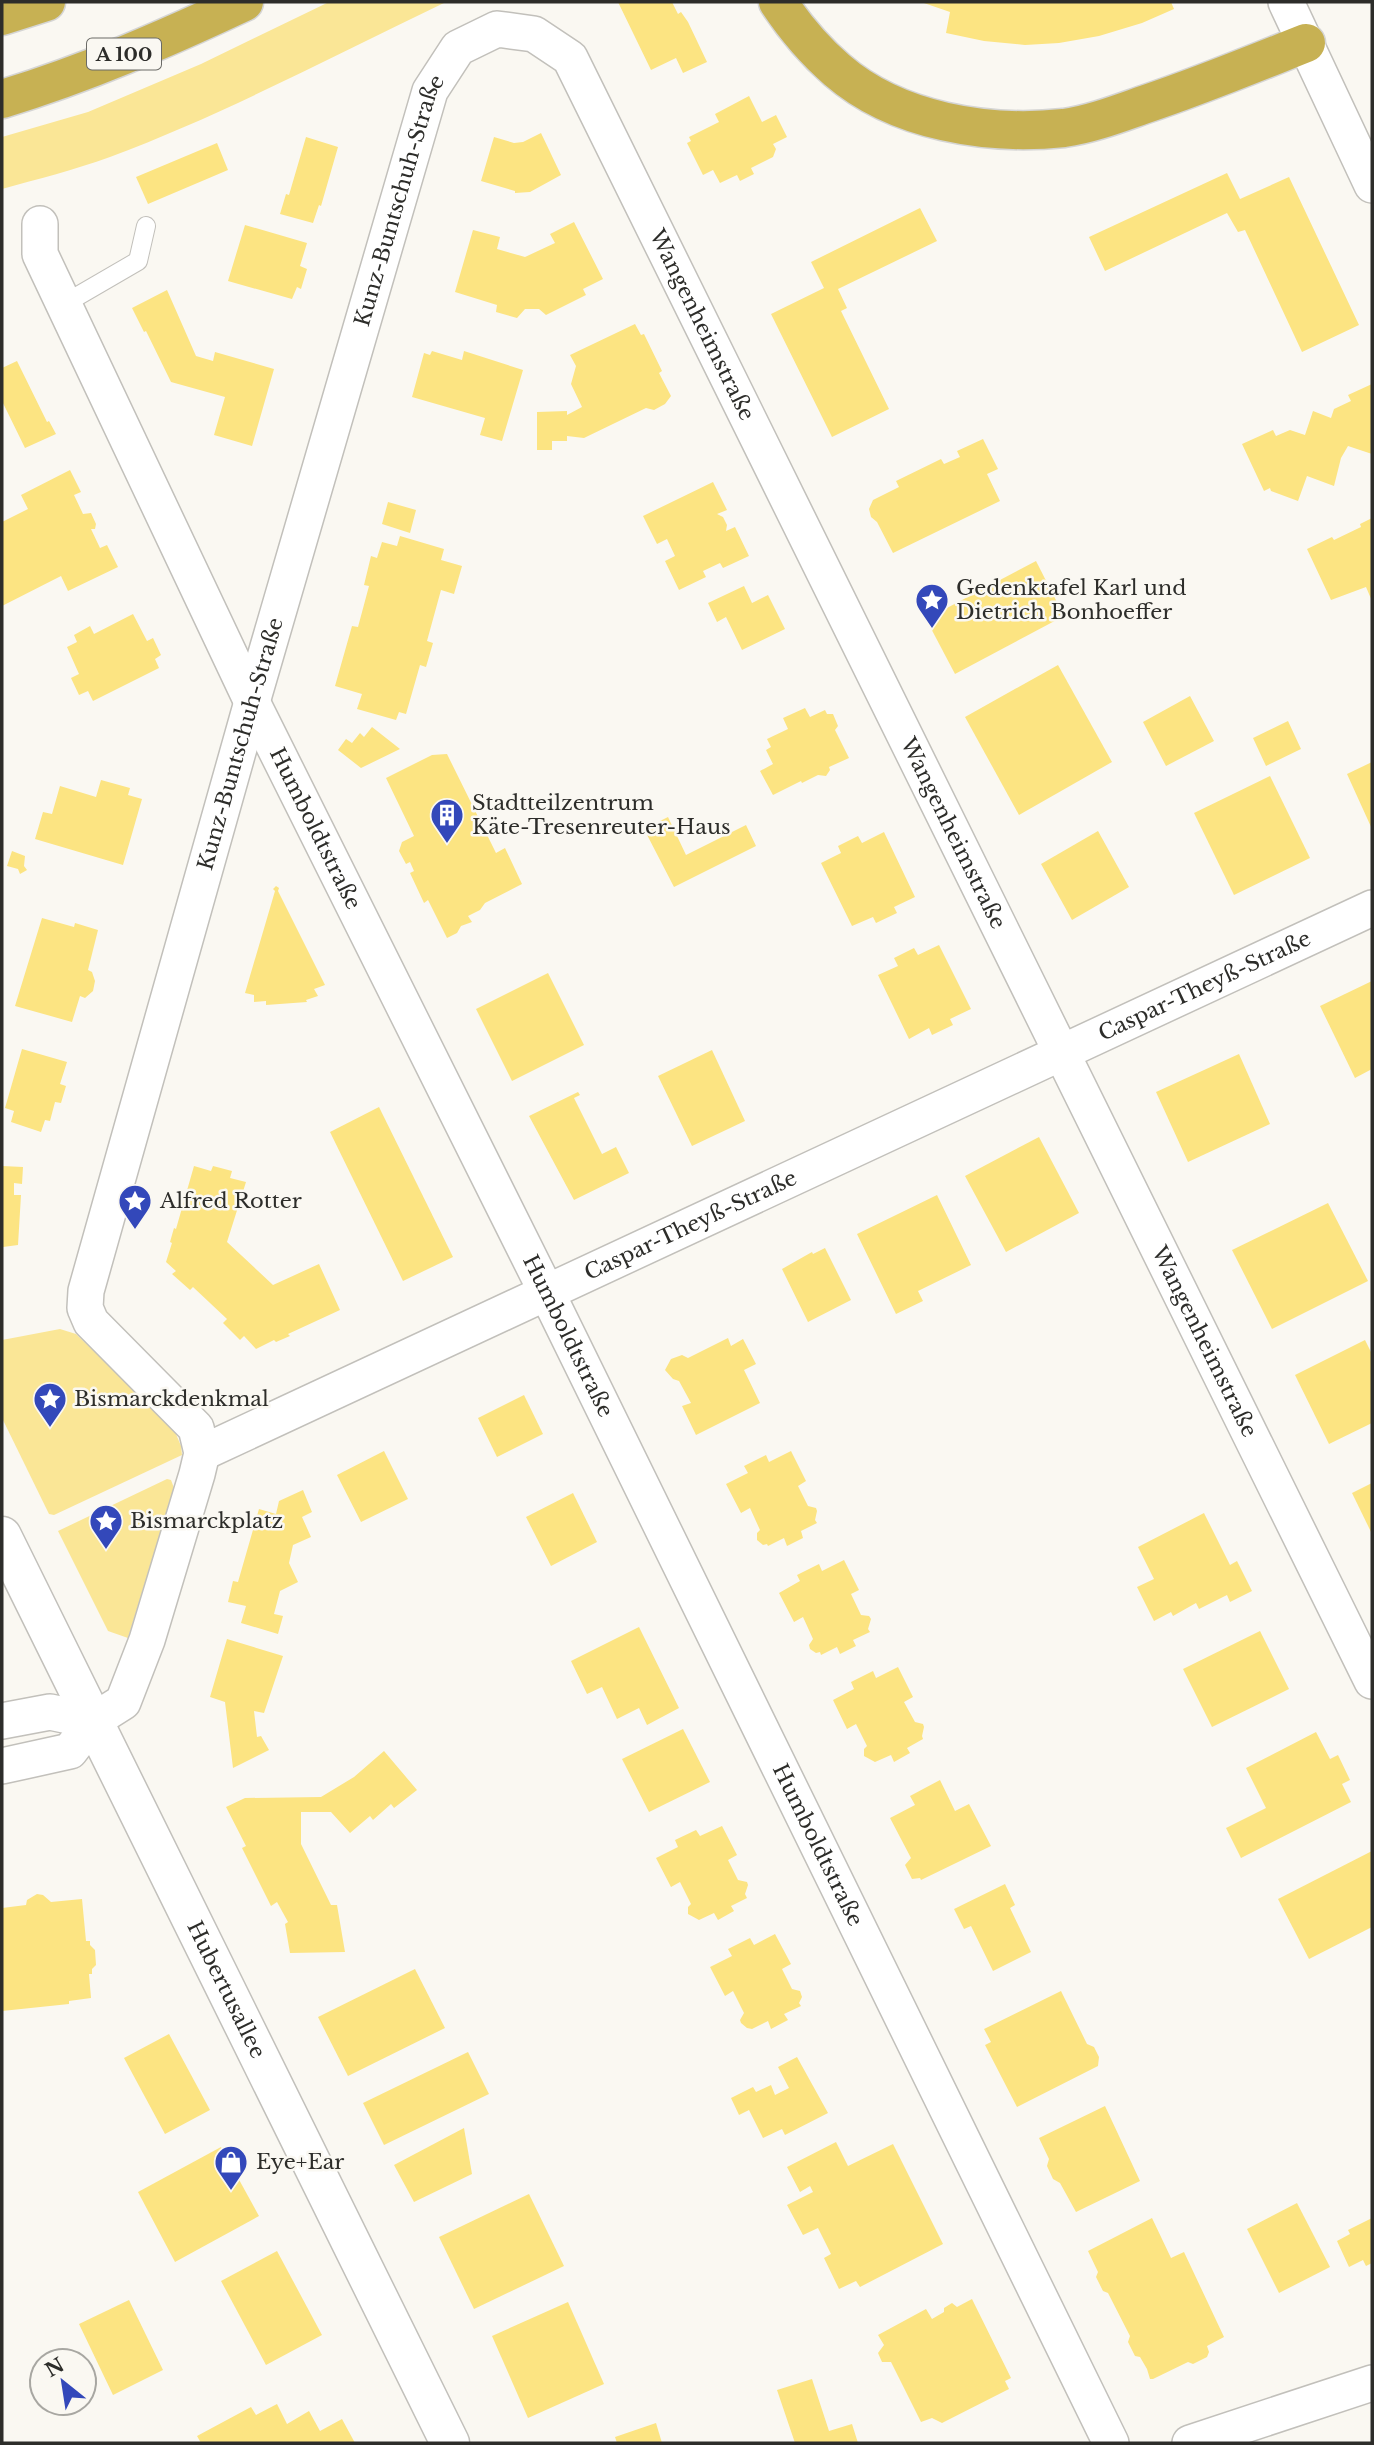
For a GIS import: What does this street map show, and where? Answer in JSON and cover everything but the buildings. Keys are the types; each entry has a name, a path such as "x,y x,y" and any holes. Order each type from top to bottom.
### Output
{"highway":[{"path":"2,16 46,2"},
{"name":"A 100","path":"2,99 41,87 172,36 244,2"},
{"path":"778,2 791,21 837,71 877,98 941,122 998,131 1066,128 1116,115 1206,84 1306,43"}],"main road":[{"name":"Hubertusallee","path":"2,1536 450,2443"}],"street":[{"path":"1286,2 1372,185"},
{"name":"Kunz-Buntschuh-Straße","path":"202,1453 196,1428 90,1322 84,1301 251,702 430,91 458,48 497,29"},
{"name":"Wangenheimstraße","path":"497,29 534,34 570,58 1372,1681"},
{"name":"Humboldtstraße","path":"40,224 40,254 251,702 546,1291 1111,2443"},
{"name":"Caspar-Theyß-Straße","path":"202,1453 1372,908"},
{"path":"2,1766 70,1751 93,1721 123,1702 147,1640 202,1453"},
{"path":"2,1721 50,1712 93,1721"},
{"path":"1190,2443 1372,2383"}],"lane":[{"path":"64,304 138,261 146,226"}],"shaded area":[{"path":"329,2 446,2 238,103 153,140 83,166 2,189 2,137 88,112 201,64"},
{"path":"60,1329 76,1334 173,1427 182,1455 54,1515 49,1514 2,1418 2,1340"},
{"path":"167,1479 171,1480 174,1488 128,1638 108,1631 58,1531"}],"place":[{"name":"Gedenktafel Karl und Dietrich Bonhoeffer","path":"932,630"},
{"name":"Stadtteilzentrum Käte-Tresenreuter-Haus","path":"447,845"},
{"name":"Alfred Rotter","path":"135,1231"},
{"name":"Bismarckdenkmal","path":"50,1429"},
{"name":"Bismarckplatz","path":"106,1551"},
{"name":"Eye+Ear","path":"231,2192"}]}
